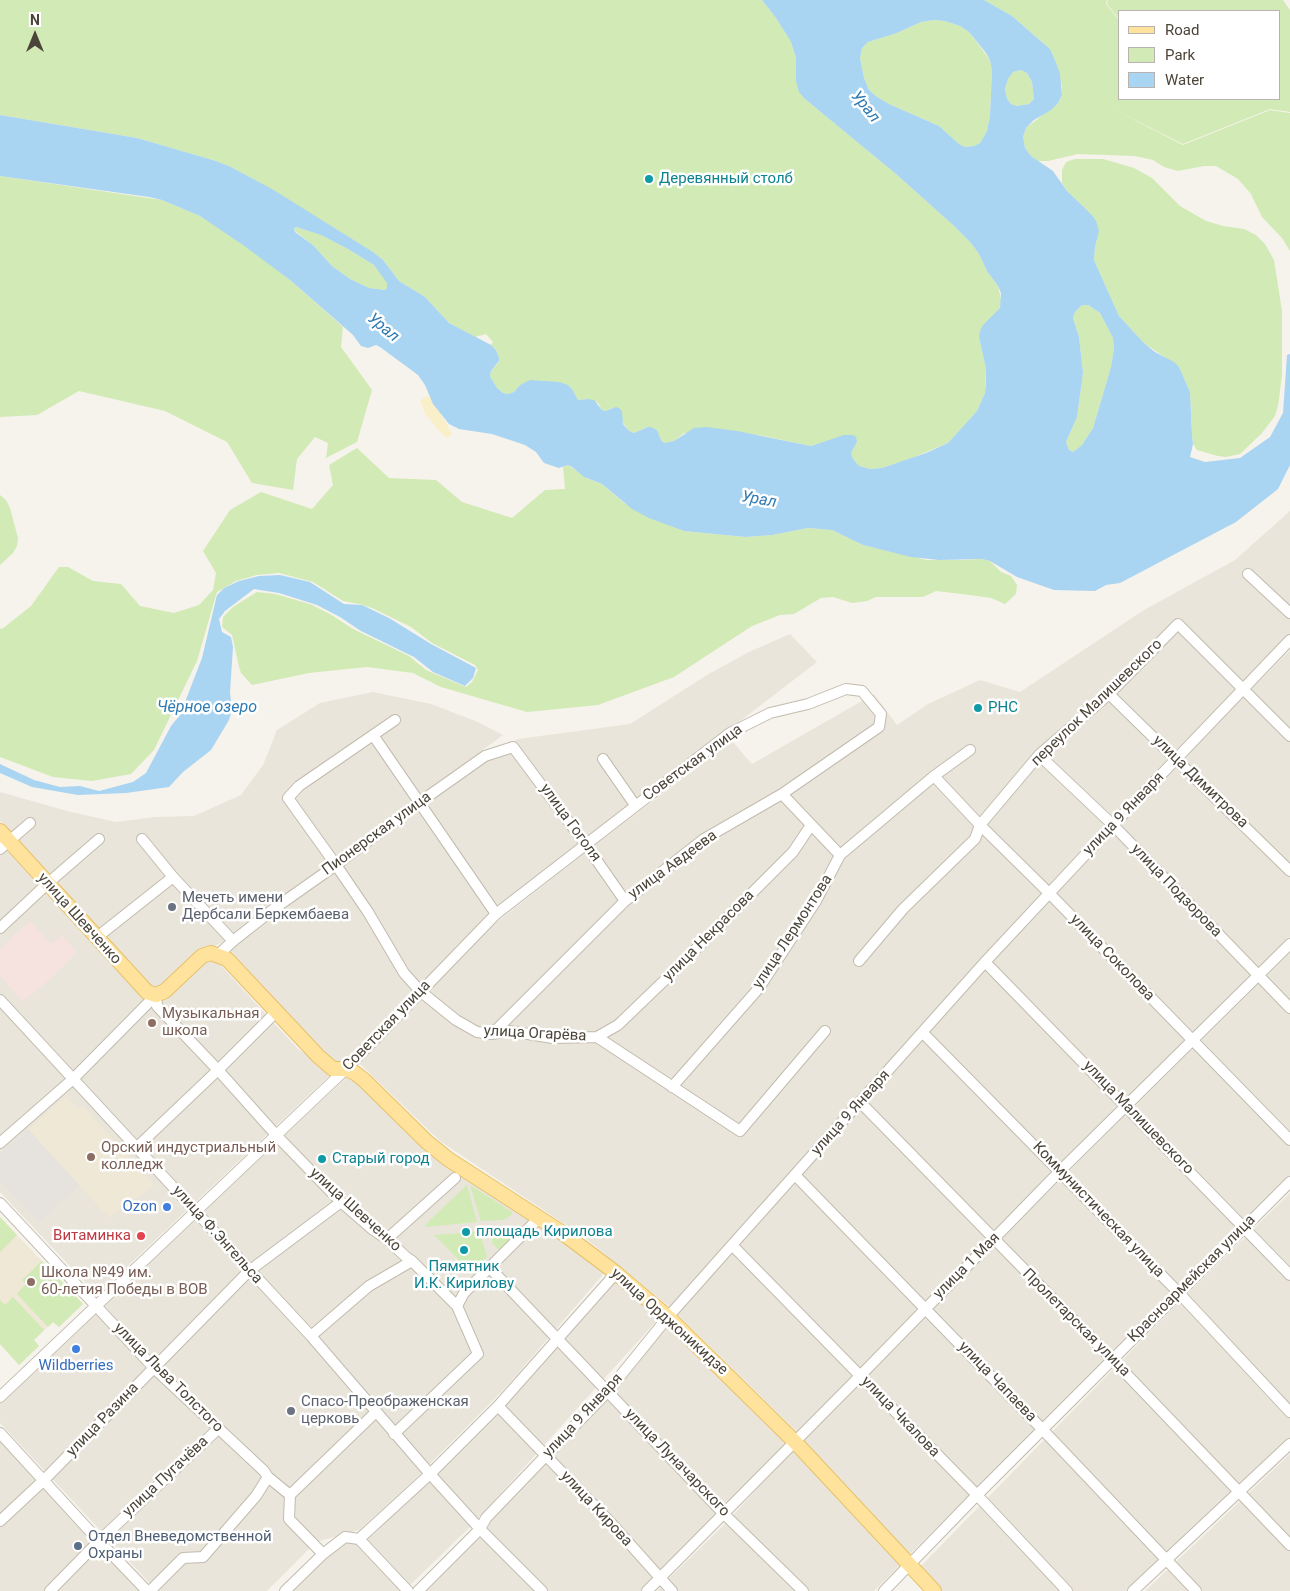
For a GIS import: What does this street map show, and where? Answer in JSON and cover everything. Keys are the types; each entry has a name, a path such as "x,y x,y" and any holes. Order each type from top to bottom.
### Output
{"main road":[{"name":"улица Шевченко","path":"3,840 47,884 147,992 156,995"},
{"name":"Пионерская улица","path":"156,995 165,991 202,956 211,953 218,955"},
{"name":"улица Орджоникидзе","path":"218,955 232,964 318,1056 333,1069 346,1069 355,1072 427,1142 448,1159 580,1245 668,1317 796,1442 934,1591"}],"street":[{"path":"1248,574 1290,613"},
{"name":"переулок Малишевского","path":"859,961 903,909 975,839 980,825 1039,755 1109,694 1178,624 1243,689"},
{"name":"улица 9 Января","path":"418,1591 480,1529 486,1518 608,1391 668,1317 985,962 1290,640"},
{"name":"Советская улица","path":"0,1397 346,1069 496,914 730,733 770,713 808,704 846,689 862,691 881,714 879,727"},
{"path":"1243,689 1290,736"},
{"name":"улица Димитрова","path":"1109,694 1290,871"},
{"path":"396,720 373,735 496,914"},
{"name":"улица Авдеева","path":"492,1034 625,901 704,839 782,794 879,727"},
{"name":"улица Огарёва","path":"373,735 299,786 288,798 368,912 404,973 420,991 456,1020 477,1032 492,1034 509,1031 553,1038 597,1037 740,1131 826,1031"},
{"name":"Пионерская улица","path":"218,955 232,941 275,908 485,756 513,747"},
{"name":"улица Гоголя","path":"513,747 625,901"},
{"name":"улица Лермонтова","path":"672,1087 759,988 816,901 840,855 934,776 970,750"},
{"name":"улица Подзорова","path":"1039,755 1113,825 1290,1008"},
{"path":"603,759 636,805"},
{"name":"улица Соколова","path":"934,776 1290,1140"},
{"path":"782,794 840,855"},
{"path":"3,840 30,822"},
{"name":"улица Некрасова","path":"597,1037 618,1025 670,975 793,852 810,825"},
{"path":"0,928 99,839"},
{"path":"142,839 232,941"},
{"path":"96,938 173,876"},
{"name":"улица 1 Мая","path":"647,1591 796,1442 1060,1171 1290,944"},
{"name":"улица Малишевского","path":"985,962 1290,1275"},
{"name":"Пионерская улица","path":"0,1143 73,1079 156,995"},
{"name":"улица Шевченко","path":"156,995 157,1006 277,1136 341,1202 372,1230 387,1239 412,1261 457,1306 478,1354 394,1434"},
{"name":"улица Ф.Энгельса","path":"0,1000 311,1336 394,1434 480,1529 542,1591"},
{"path":"137,1147 276,1012"},
{"name":"Коммунистическая улица","path":"923,1033 1060,1171 1290,1412"},
{"name":"Пролетарская улица","path":"860,1102 1112,1359 1290,1545"},
{"name":"улица Чапаева","path":"795,1175 1043,1430 1196,1591"},
{"path":"387,1239 455,1178"},
{"name":"Красноармейская улица","path":"884,1591 976,1495 1290,1182"},
{"name":"улица Разина","path":"0,1521 44,1480 249,1271 341,1202"},
{"name":"улица Льва Толстого","path":"0,1203 154,1368 264,1471 268,1477 290,1495"},
{"path":"457,1306 464,1293 539,1218"},
{"name":"улица Чкалова","path":"732,1245 1067,1591"},
{"path":"311,1336 369,1286 412,1261"},
{"name":"улица Луначарского","path":"490,1268 723,1513 803,1591"},
{"path":"360,1539 430,1474 498,1406 616,1273"},
{"name":"улица Кирова","path":"498,1406 611,1523 672,1591"},
{"path":"323,1554 289,1519 290,1495 376,1412"},
{"name":"улица Пугачёва","path":"50,1591 98,1541 219,1428"},
{"path":"0,1433 98,1541 149,1591 183,1558 203,1557 256,1496 268,1477"},
{"path":"1132,1591 1290,1444"},
{"path":"285,1591 323,1554 345,1536 360,1539 408,1591"}],"shaded area":[{"path":"1290,511 1290,636 1233,692 1044,893 671,1308 584,1237 440,1141 358,1062 432,984 497,922 732,741 752,764 874,694 897,725 928,704 980,680 1020,692 1144,610 1235,560"},
{"path":"790,634 817,662 490,913 343,1065 333,1062 229,949 420,806 518,739 630,724 707,675 749,652"},
{"path":"1290,650 1290,937 1116,1108 798,1433 677,1314 1048,898"},
{"path":"373,692 431,704 478,722 503,735 221,943 207,949 164,989 146,987 0,821 0,792 67,811 116,822 155,817 194,816 241,795 263,765 277,730 320,703"},
{"path":"0,838 42,885 0,925"},
{"path":"47,890 153,1005 212,956 298,1049 311,1058 329,1076 97,1295 0,1192 0,934"},
{"path":"30,921 51,944 62,935 77,952 48,981 23,1001 0,976 0,949"},
{"path":"1290,953 1290,1176 909,1555 801,1442 1059,1181"},
{"path":"349,1075 459,1175 544,1224 606,1271 507,1386 418,1476 359,1530 316,1542 267,1591 157,1591 0,1423 0,1403"},
{"name":"Орский индустриальный колледж","path":"66,1096 77,1108 84,1107 154,1185 109,1218 28,1129"},
{"path":"28,1129 79,1185 39,1222 0,1181 0,1154"},
{"path":"1290,1193 1290,1441 1130,1591 942,1591 920,1567 1178,1303"},
{"name":"Школа №49 им. 60-летия Победы в ВОВ","path":"0,1217 83,1304 59,1327 53,1322 34,1340 39,1346 19,1365 0,1344"},
{"path":"616,1280 659,1318 472,1525 404,1591 292,1591 346,1540 372,1536 493,1415"},
{"path":"668,1323 788,1441 641,1591 419,1591"},
{"path":"0,1439 38,1480 0,1516"},
{"path":"794,1447 902,1563 874,1591 656,1591 728,1521"},
{"path":"1290,1454 1290,1591 1145,1591"},
{"path":"43,1487 140,1591 0,1591 0,1527"}],"green space":[{"path":"0,0 762,0 791,42 796,58 796,81 805,99 896,174 953,225 971,243 998,286 1001,300 1000,308 979,337 986,369 985,393 977,411 948,443 882,468 870,469 859,466 853,459 851,453 857,442 831,440 811,446 759,435 684,433 674,441 664,443 657,430 651,427 634,433 629,431 612,408 605,411 602,410 598,403 588,399 578,400 568,385 520,385 514,392 503,393 497,388 490,376 491,371 499,362 496,350 491,345 493,342 486,334 475,337 449,323 425,297 399,281 383,260 373,252 257,181 216,161 137,138 0,115"},
{"path":"984,0 1107,0 1106,4 1118,19 1118,100 1280,100 1280,10 1118,10 1118,18 1107,4 1108,0 1283,0 1290,10 1290,112 1270,109 1183,144 1107,106 1183,145 1270,110 1290,113 1290,251 1282,238 1262,217 1251,194 1238,179 1216,166 1204,166 1178,171 1164,167 1153,160 1135,156 1078,154 1048,161 1038,161 1031,156 1025,148 1023,137 1026,128 1058,103 1062,95 1062,87 1050,49 1012,16"},
{"path":"945,21 960,26 969,32 990,60 992,71 990,116 987,131 980,143 974,146 965,147 959,144 939,126 877,97 869,90 864,78 860,58 862,48 868,42 897,33 921,22"},
{"path":"1021,70 1027,73 1032,82 1034,99 1029,104 1017,106 1011,104 1007,99 1005,89 1008,79 1013,72"},
{"path":"1075,159 1103,159 1134,168 1152,178 1180,206 1206,221 1244,229 1256,235 1265,244 1274,260 1282,311 1282,375 1278,406 1275,416 1262,433 1240,454 1226,457 1197,450 1193,444 1190,392 1179,367 1144,343 1119,316 1094,260 1097,239 1091,214 1067,191 1062,183 1062,170 1066,162"},
{"path":"0,176 162,200 200,216 263,259 343,327 341,347 372,390 357,442 326,458 328,443 315,437 297,459 293,490 252,483 227,442 165,411 79,391 37,415 0,417"},
{"path":"294,228 321,235 374,265 383,275 387,288 385,290 369,288 350,279 332,266 313,245 295,231"},
{"path":"1082,305 1088,305 1100,313 1113,338 1114,348 1111,367 1093,428 1082,445 1073,452 1069,450 1066,442 1077,417 1083,373 1079,337 1073,318 1075,312"},
{"path":"357,448 389,478 436,480 462,502 512,518 545,490 565,489 563,467 568,465 588,479 602,484 624,503 684,531 746,537 772,535 808,528 832,530 863,545 927,560 982,559 990,561 1001,572 1011,576 1017,585 1016,594 1005,604 991,598 936,591 923,597 876,597 867,601 852,603 833,597 821,598 794,614 780,615 752,626 674,677 598,705 527,712 441,687 413,673 367,667 309,673 252,685 241,673 232,635 222,627 223,617 233,607 257,592 275,594 310,604 353,629 409,656 426,670 466,687 472,682 478,670 475,665 432,643 411,627 372,608 343,601 313,582 279,573 257,575 236,581 217,592 197,661 154,750 131,774 92,781 53,777 0,757 0,628 2,629 31,606 59,567 68,567 93,581 121,584 140,606 174,613 199,605 213,590 216,573 203,551 230,510 261,492 312,509 333,485 329,465"},
{"path":"0,495 6,500 10,508 18,538 17,546 13,553 0,565"},
{"path":"467,1185 477,1222 426,1227 426,1224"},
{"path":"470,1185 512,1212 512,1215 503,1220 481,1221"},
{"path":"0,1217 17,1235 0,1252"},
{"path":"511,1230 515,1236 503,1249 499,1250 492,1243 492,1238 498,1231"},
{"path":"477,1232 481,1237 487,1256 474,1271 469,1270 434,1235"},
{"path":"42,1261 83,1304 59,1327 53,1322 48,1327 17,1294 26,1284 22,1280"},
{"path":"13,1297 44,1330 34,1340 39,1346 19,1365 0,1344 0,1300 5,1305"}],"sand":[{"path":"426,396 430,397 452,434 447,438 425,413 420,401"}],"water":[{"name":"Урал","path":"762,0 984,0 1012,16 1050,49 1060,74 1062,95 1058,103 1051,110 1034,120 1026,128 1023,137 1025,148 1031,156 1053,171 1067,191 1096,221 1099,231 1094,260 1119,316 1144,343 1179,367 1190,392 1193,444 1190,457 1205,462 1240,458 1270,437 1283,413 1287,355 1290,354 1290,465 1278,489 1236,522 1120,583 1106,585 1095,591 1054,590 1017,577 990,561 982,559 939,560 911,557 863,545 832,530 808,528 772,535 746,537 684,531 649,518 632,509 602,484 584,477 568,465 559,468 544,463 536,452 525,445 492,434 459,429 449,424 433,404 425,385 418,375 380,347 376,345 368,348 361,346 353,335 290,280 200,216 162,200 149,197 0,176 0,115 137,138 216,161 272,189 373,252 383,260 399,281 425,297 449,323 491,345 496,350 499,361 491,371 490,376 497,388 503,393 514,392 520,385 530,380 559,382 568,385 578,400 594,400 605,411 616,407 619,408 622,411 623,424 629,431 634,433 648,427 657,430 664,443 674,441 694,428 706,427 737,431 811,446 844,435 853,435 856,437 857,442 851,453 859,466 870,469 882,468 926,453 948,443 977,411 985,393 986,382 986,369 979,337 980,331 983,325 1000,308 1001,293 979,254 953,225 799,92 796,81 796,58 791,42","holes":["945,21 960,26 969,32 990,60 992,71 990,116 987,131 980,143 974,146 965,147 959,144 939,126 889,104 869,90 864,78 860,58 862,48 868,42 897,33 921,22","1021,70 1027,73 1032,82 1034,99 1029,104 1017,106 1011,104 1007,99 1005,89 1008,79 1013,72","294,228 321,235 374,265 387,283 387,288 385,290 369,288 350,279 332,266 313,245 295,232","1082,305 1088,305 1100,313 1113,338 1114,348 1111,367 1093,428 1082,445 1073,452 1069,450 1066,442 1077,417 1083,373 1079,337 1073,318 1075,312"]},
{"name":"Чёрное озеро","path":"280,575 310,582 344,604 362,605 389,618 431,644 476,668 473,678 465,686 433,672 414,657 361,631 317,605 279,593 254,589 225,611 219,619 222,632 231,637 233,647 230,692 232,710 229,720 211,750 183,772 169,787 126,793 78,795 32,787 0,773 0,764 34,780 60,787 80,786 99,791 133,782 146,773 171,726 180,715 202,658 217,595 224,588 239,581 259,576"}],"place":[{"name":"Деревянный столб","path":"649,179"},
{"name":"РНС","path":"978,708"},
{"name":"Мечеть имени Дербсали Беркембаева","path":"172,907"},
{"name":"Музыкальная школа","path":"152,1023"},
{"name":"Орский индустриальный колледж","path":"91,1157"},
{"name":"Старый город","path":"322,1159"},
{"name":"Ozon","path":"167,1207"},
{"name":"площадь Кирилова","path":"466,1232"},
{"name":"Витаминка","path":"141,1236"},
{"name":"Пямятник И.К. Кирилову","path":"464,1250"},
{"name":"Школа №49 им. 60-летия Победы в ВОВ","path":"31,1282"},
{"name":"Wildberries","path":"76,1349"},
{"name":"Спасо-Преображенская церковь","path":"291,1411"},
{"name":"Отдел Вневедомственной Охраны","path":"78,1546"}]}
